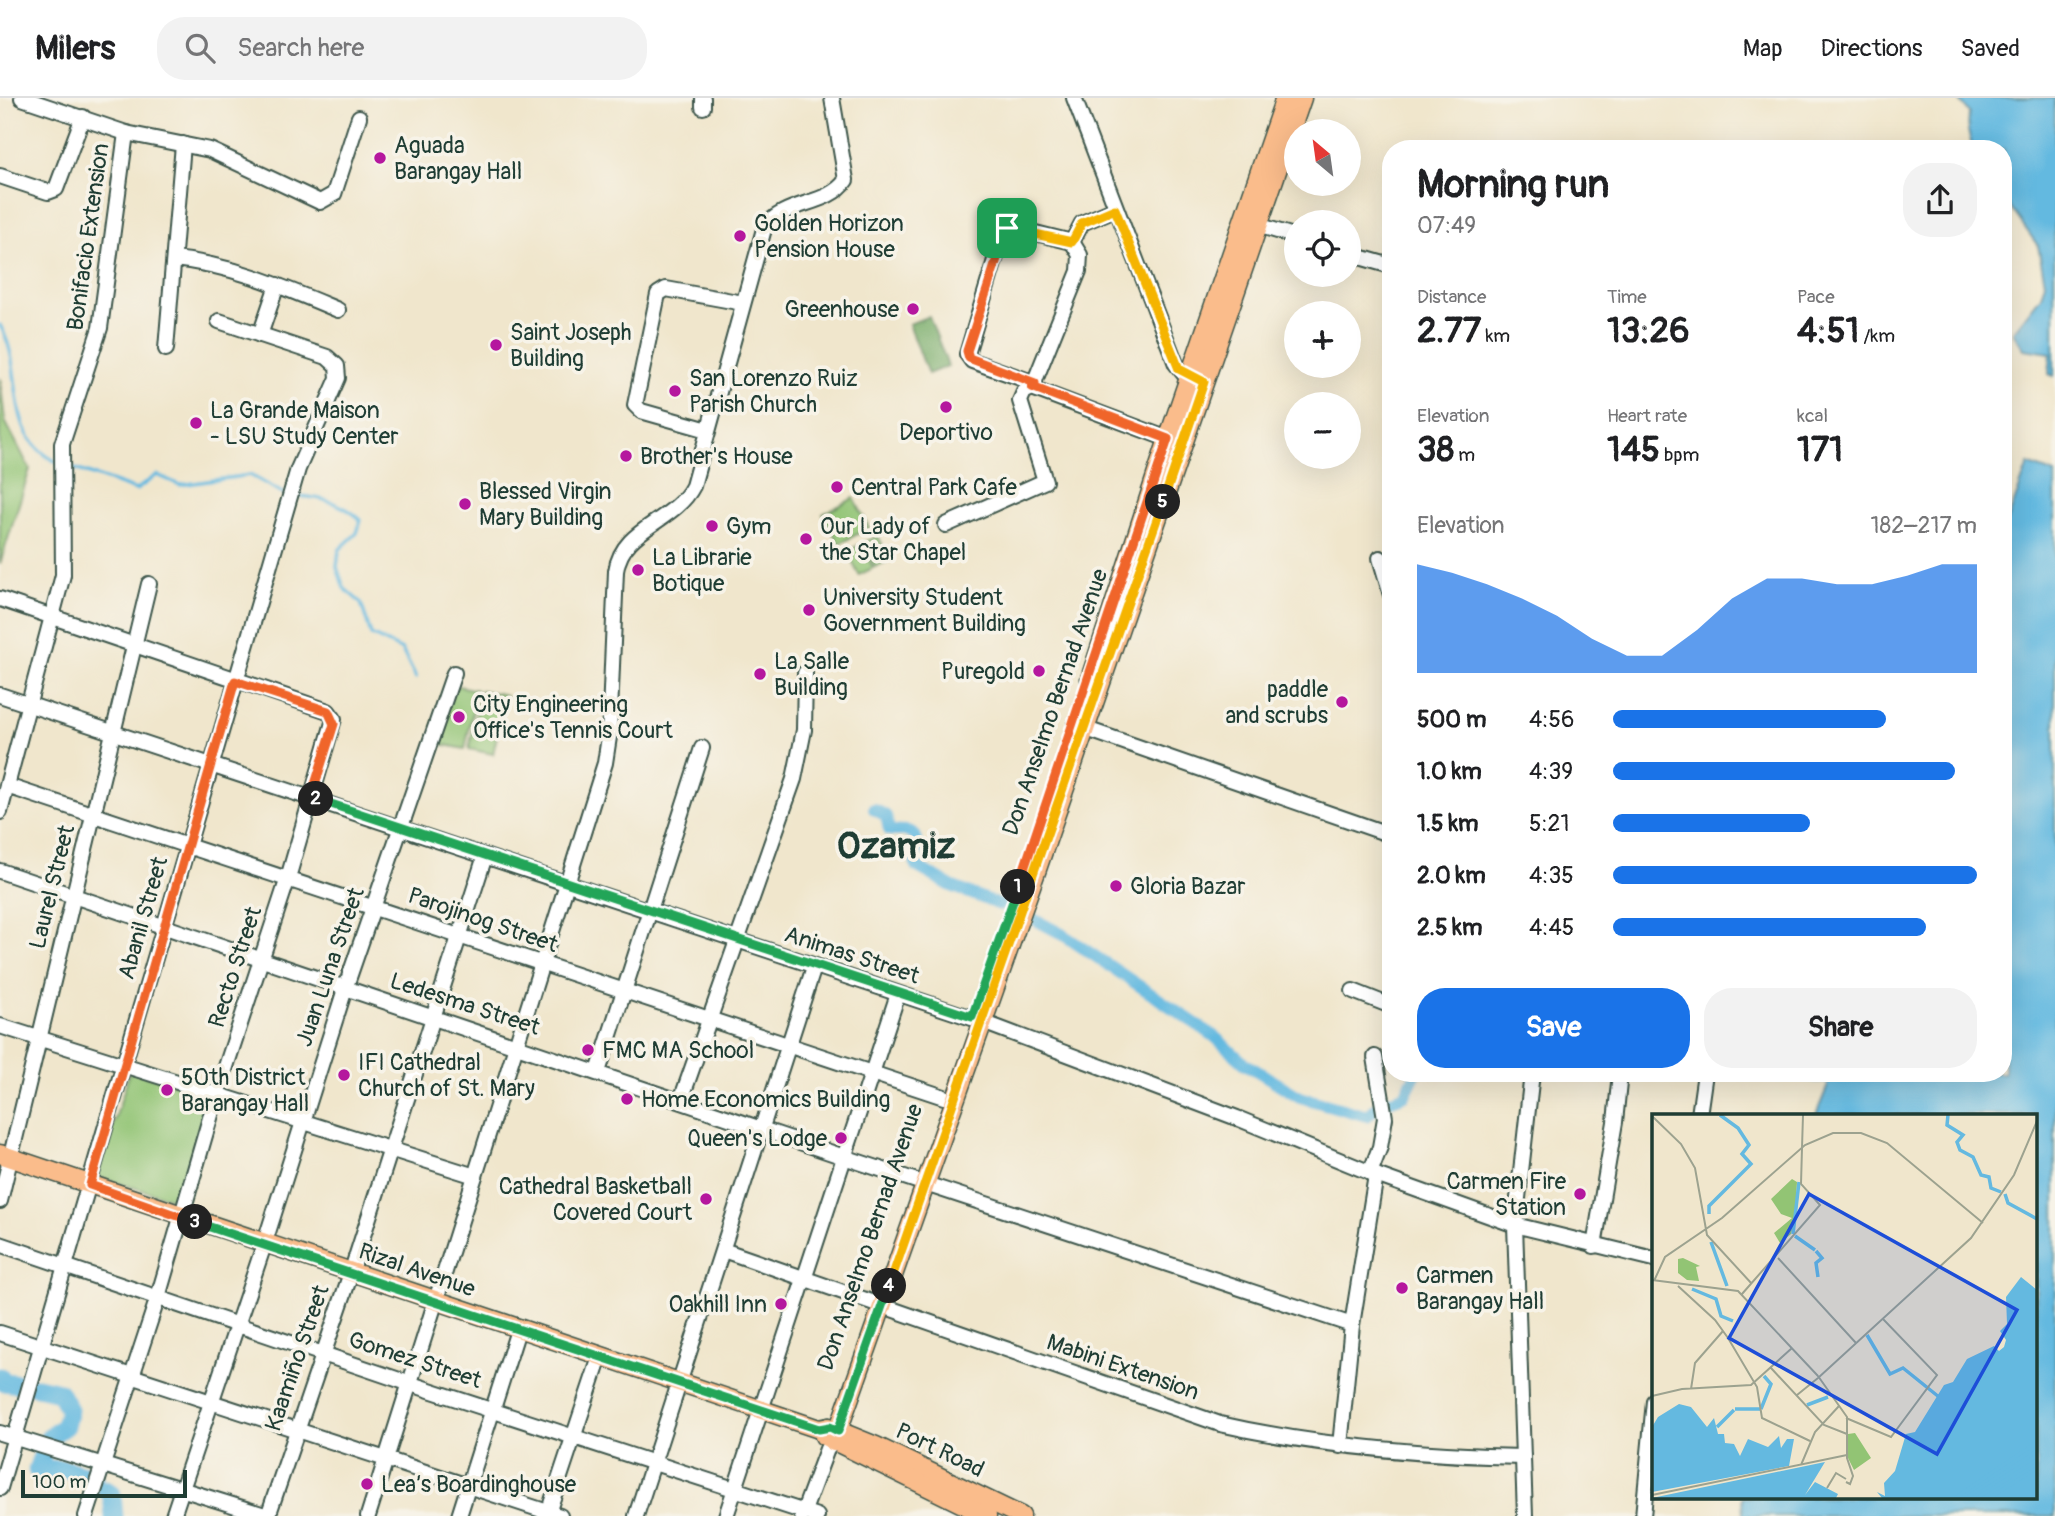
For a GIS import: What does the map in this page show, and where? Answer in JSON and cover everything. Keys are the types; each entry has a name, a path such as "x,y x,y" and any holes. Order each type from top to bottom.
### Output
{"main road":[{"name":"Don Anselmo Bernad Avenue","path":"1251,223 1285,98"},
{"name":"Don Anselmo Bernad Avenue","path":"829,1436 1080,727 1251,223 1302,98"},
{"name":"Don Anselmo Bernad Avenue","path":"1135,562 1168,439 1197,379"},
{"name":"Don Anselmo Bernad Avenue","path":"920,1183 944,1097 978,1020"},
{"name":"Rizal Avenue","path":"5,1156 179,1217 761,1409 829,1436"},
{"name":"Port Road","path":"829,1436 997,1513 1021,1516"}],"street":[{"name":"Bonifacio Extension","path":"0,812 52,620 65,556 60,462 62,444 100,328 126,133 22,98"},
{"path":"368,1516 606,763 610,737 616,571 621,550 636,534 680,506 687,497 760,239 769,222 786,211 835,190 846,180 832,98"},
{"path":"1074,98 1176,364 1197,379"},
{"path":"0,176 48,192 56,189 83,117"},
{"path":"126,133 210,150 282,187 324,202 334,194 359,117"},
{"path":"166,349 183,144"},
{"path":"1072,242 1082,223 1115,209"},
{"path":"1251,223 1284,233"},
{"path":"946,525 1045,481 1020,401 1024,392 1034,385 1079,271 1080,255 1072,242 1007,228 967,351 972,361 1034,385 1168,439"},
{"path":"1361,257 1382,263"},
{"path":"174,259 226,267 338,310"},
{"path":"219,321 260,335 277,285"},
{"path":"708,430 641,411 635,405 658,294 666,289 743,303"},
{"name":"Abanil Street","path":"0,1488 7,1435 43,1347 298,468 338,378 337,366 327,357 260,335"},
{"path":"1380,558 1382,565"},
{"name":"Laurel Street","path":"0,1201 5,1156 38,1039 149,584"},
{"name":"Recto Street","path":"0,599 52,620 328,711 334,724 288,878 179,1217 158,1297 86,1516"},
{"name":"Juan Luna Street","path":"173,1516 304,1123 345,989 376,907 400,826 454,673"},
{"path":"681,1100 797,766 804,730 805,673"},
{"name":"Animas Street","path":"0,695 978,1020 1237,1118 1373,1174 1515,1225 1652,1259"},
{"path":"1080,727 1382,832"},
{"path":"598,1072 626,992 702,748"},
{"name":"Parojinog Street","path":"7,786 944,1097"},
{"name":"Kaamiño Street","path":"268,1516 351,1273 430,1017 485,856"},
{"name":"Ledesma Street","path":"0,871 345,989 517,1044 920,1183 1352,1325"},
{"path":"636,1516 814,967"},
{"path":"1353,991 1382,1002"},
{"path":"726,1516 898,994"},
{"path":"0,1026 475,1176"},
{"path":"1340,1446 1352,1325 1373,1174 1380,1147 1383,1106 1375,1057"},
{"path":"1525,1516 1515,1225 1531,1082"},
{"path":"1594,1246 1615,1122 1618,1082"},
{"path":"1699,1114 1704,1082"},
{"name":"Gomez Street","path":"0,1244 411,1384 654,1461 807,1514"},
{"name":"Mabini Extension","path":"723,1250 1220,1424 1276,1437 1340,1446 1452,1455 1523,1457"},
{"path":"458,1516 518,1330"},
{"path":"0,1333 552,1515 600,1357"},
{"path":"1643,1516 1652,1422"},
{"path":"7,1435 268,1516"},
{"path":"807,1514 829,1436"}],"green space":[{"path":"929,316 948,366 928,374 909,324"},
{"path":"0,377 5,421 30,469 0,564"},
{"path":"854,498 869,528 839,544 823,514"},
{"path":"878,536 890,560 875,567 863,543"},
{"path":"861,544 873,568 859,575 847,552"},
{"name":"City Engineering Office's Tennis Court","path":"453,685 477,690 465,749 440,744"},
{"name":"City Engineering Office's Tennis Court","path":"481,690 506,695 493,754 469,749"},
{"path":"130,1071 211,1094 177,1200 97,1177"}],"water":[{"path":"1958,98 2055,98 2054,376 2049,374 2051,353 2024,349 2013,332 2041,296 2045,282 2038,246 2012,209 2012,140 1970,140 1969,113"},
{"path":"2028,464 2055,474 2055,1516 1743,1516 1742,1498 2038,1498 2038,1114 1816,1114 1829,1082 2012,1082 2012,509"}],"waterway":[{"path":"0,325 8,343 21,419 28,435 40,450 57,462"},
{"path":"67,466 136,490 157,475 180,485 250,475 288,496"},
{"path":"297,496 332,502 361,520 357,533 339,550 337,567 344,588 361,603 371,635 402,650 416,678"},
{"path":"874,809 886,816 889,830 907,831 916,836 916,866 951,886 1000,905"},
{"path":"1028,916 1062,934 1214,1036 1244,1063 1300,1097 1367,1116 1379,1105 1405,1095 1412,1082"},
{"path":"0,1377 4,1382 27,1385"},
{"path":"37,1387 59,1392 69,1410 65,1426 49,1437"},
{"path":"44,1450 37,1470 64,1469 94,1478"},
{"path":"106,1490 112,1494 114,1516"}],"place":[{"name":"Aguada Barangay Hall","path":"380,158"},
{"name":"Golden Horizon Pension House","path":"740,236"},
{"name":"Greenhouse","path":"913,309"},
{"name":"Saint Joseph Building","path":"496,345"},
{"name":"San Lorenzo Ruiz Parish Church","path":"675,391"},
{"name":"Deportivo","path":"946,407"},
{"name":"La Grande Maison - LSU Study Center","path":"196,423"},
{"name":"Brother's House","path":"626,456"},
{"name":"Central Park Cafe","path":"837,487"},
{"name":"Blessed Virgin Mary Building","path":"465,504"},
{"name":"Gym","path":"712,526"},
{"name":"Our Lady of the Star Chapel","path":"806,539"},
{"name":"La Librarie Botique","path":"638,570"},
{"name":"University Student Government Building","path":"809,610"},
{"name":"Puregold","path":"1039,671"},
{"name":"La Salle Building","path":"760,674"},
{"name":"paddle and scrubs","path":"1342,702"},
{"name":"City Engineering Office's Tennis Court","path":"459,717"},
{"name":"Gloria Bazar","path":"1116,886"},
{"name":"FMC MA School","path":"588,1050"},
{"name":"IFI Cathedral Church of St. Mary","path":"344,1075"},
{"name":"50th District Barangay Hall","path":"167,1090"},
{"name":"Home Economics Building","path":"627,1099"},
{"name":"Queen's Lodge","path":"841,1138"},
{"name":"Carmen Fire Station","path":"1580,1194"},
{"name":"Cathedral Basketball Covered Court","path":"706,1199"},
{"name":"Carmen Barangay Hall","path":"1402,1288"},
{"name":"Oakhill Inn","path":"781,1304"},
{"name":"Lea’s Boardinghouse","path":"367,1484"}],"district":[{"name":"Ozamiz","path":"896,846"}],"route":[{"path":"1115,209 1179,369 1204,382 1086,729 838,1431 830,1427 819,1429 90,1185 235,681 328,711 332,715 334,724 311,797 814,967 972,1017 1075,726 1168,439 1032,387 1035,383 969,358 967,351 1003,233 1007,228 1056,241 1072,242 1082,223 1115,209"}]}
